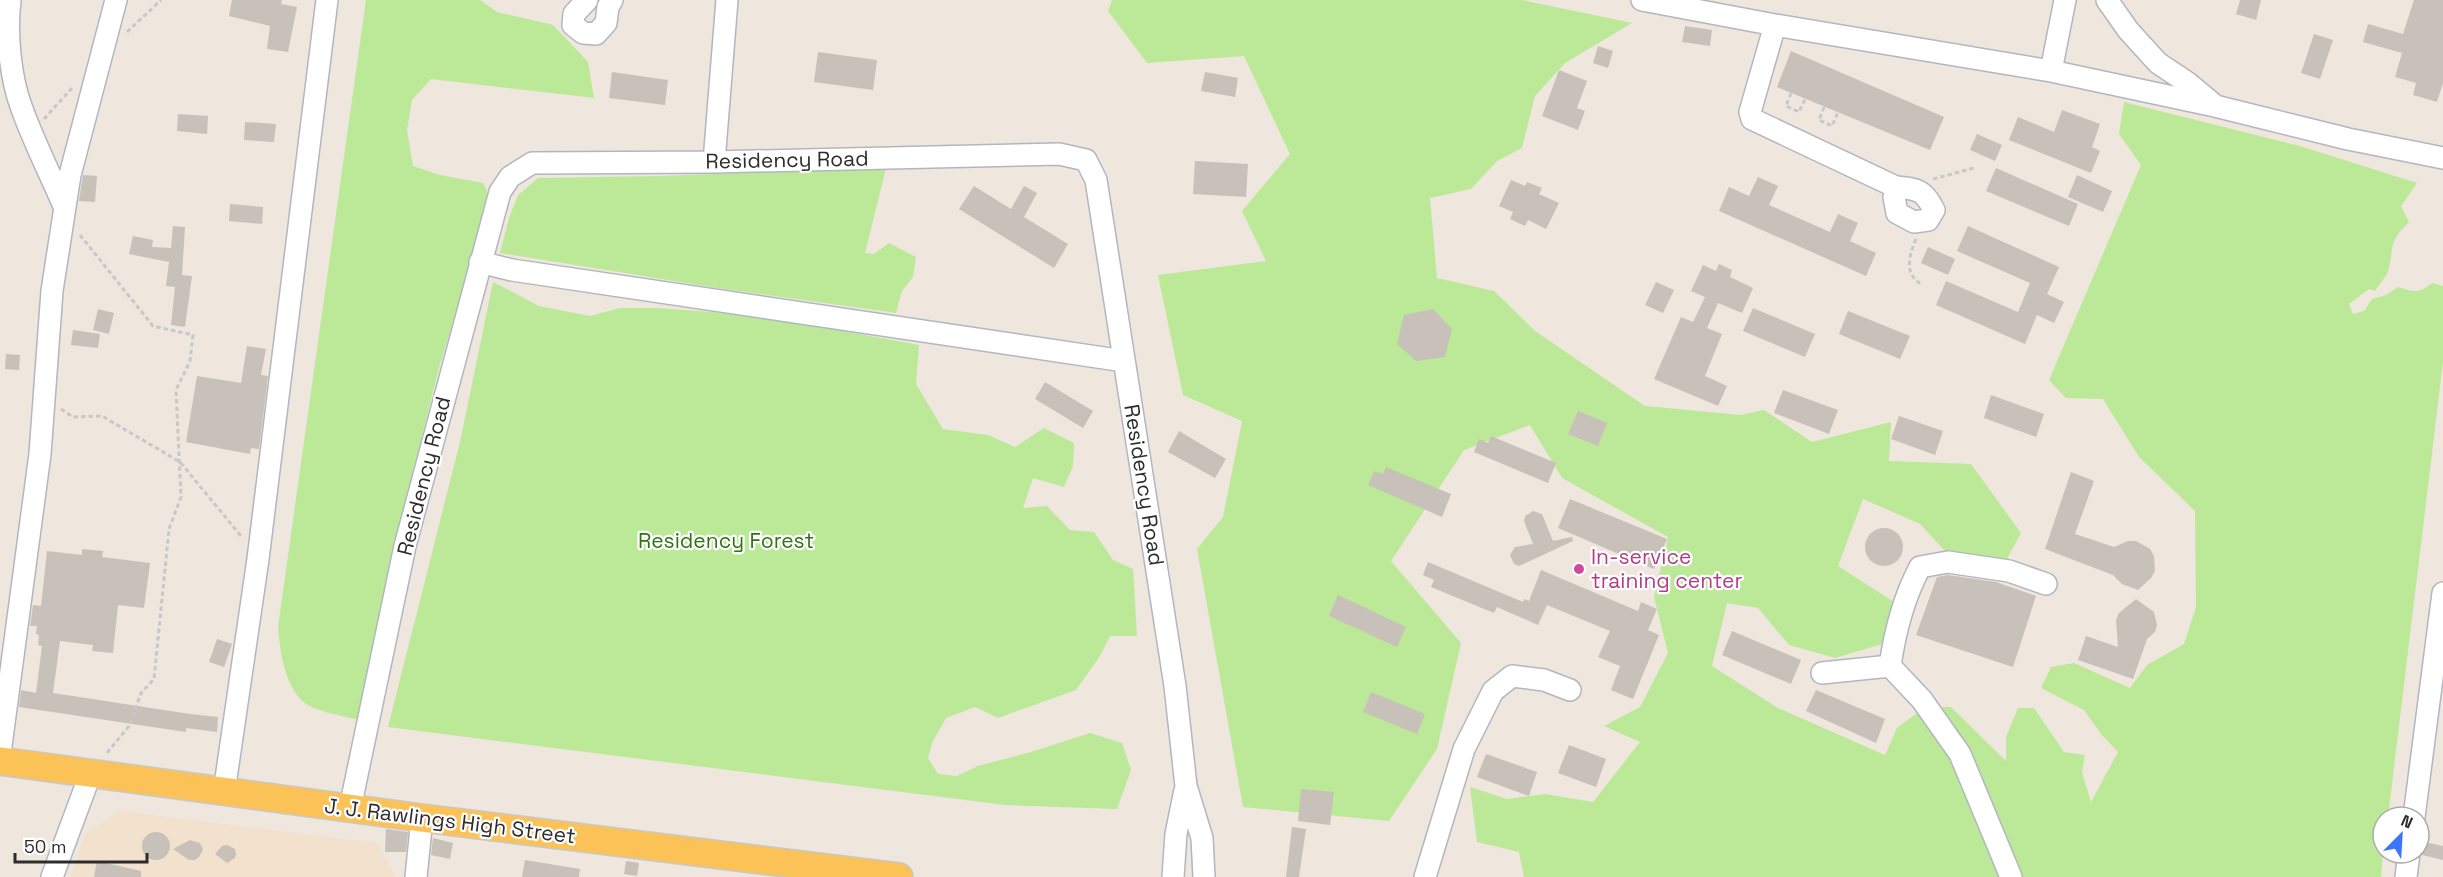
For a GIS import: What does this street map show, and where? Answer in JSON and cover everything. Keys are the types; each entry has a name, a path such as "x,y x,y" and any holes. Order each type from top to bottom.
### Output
{"main road":[{"name":"J. J. Rawlings High Street","path":"0,761 90,775 422,818 900,877"}],"street":[{"path":"10,0 8,22 21,107 65,207"},
{"path":"0,753 40,454 52,291 70,175 116,0"},
{"path":"224,792 258,560 327,0"},
{"path":"587,0 574,14 573,25 583,33 596,34 606,22 608,7 612,0"},
{"path":"714,162 727,0"},
{"path":"1642,0 2051,72 2215,106 2348,139 2443,158"},
{"path":"2051,72 2065,0"},
{"path":"2107,0 2128,30 2158,63 2188,83 2215,106"},
{"path":"1775,25 1750,112 1752,119 1926,195 1934,210 1928,220 1914,222 1897,213 1894,197 1904,187"},
{"name":"Residency Road","path":"350,808 405,546 480,262 500,192 510,177 532,163 714,162 1059,154 1086,160 1096,180 1175,686 1186,786 1202,838 1204,877"},
{"path":"480,262 512,270 1124,361"},
{"path":"1890,666 1895,629 1920,567 1948,562 2009,571 2046,584"},
{"path":"2416,805 2443,593"},
{"path":"1822,673 1890,666"},
{"path":"1890,666 1922,700 1960,754 2011,877"},
{"path":"1425,877 1464,749 1493,691 1512,676 1544,680 1570,690"},
{"path":"52,877 90,775"},
{"name":"Residency Road","path":"1173,877 1176,834 1186,786"},
{"path":"416,877 422,818"}],"path":[{"path":"1791,93 1786,106 1799,112 1805,99"},
{"path":"1824,107 1819,120 1832,126 1838,112"},
{"path":"1904,187 1974,168"},
{"path":"65,207 78,233 153,326 193,335 190,361 176,390 181,497 169,529 154,679 141,693 130,725 90,775"},
{"path":"1923,285 1915,282 1909,270 1910,252 1928,220"},
{"path":"45,399 73,417 102,416 180,462 228,518 258,560"}],"shaded area":[{"path":"120,811 377,843 396,877 71,877 85,834"}],"green space":[{"path":"366,0 480,0 497,12 553,25 588,62 594,98 431,79 412,100 407,130 413,166 440,175 483,183 491,199 440,364 398,531 364,721 332,714 304,703 286,674 278,627"},
{"path":"1112,0 1522,0 1632,23 1565,63 1535,96 1522,148 1497,161 1471,189 1430,198 1437,278 1494,291 1535,331 1645,406 1741,415 1764,410 1812,442 1891,422 1889,461 1971,464 2021,533 2007,559 1944,550 1920,524 1863,499 1838,566 1894,602 1882,644 1835,658 1789,645 1758,608 1727,603 1712,666 1778,708 1885,755 1897,728 1925,707 1951,707 2006,761 2006,737 2018,708 2034,708 2064,752 2085,755 2082,772 2091,802 2118,752 2101,734 2084,710 2041,688 2051,667 2074,663 2130,688 2147,665 2184,644 2196,607 2195,511 2139,457 2103,399 2066,398 2049,380 2141,165 2119,134 2124,102 2300,146 2417,183 2401,206 2409,222 2393,244 2386,276 2375,291 2369,289 2349,304 2353,314 2364,311 2372,299 2386,295 2398,287 2416,291 2432,283 2443,286 2443,362 2389,805 2371,805 2371,865 2382,865 2381,877 1524,877 1519,852 1477,842 1470,787 1507,799 1545,794 1593,802 1640,742 1604,726 1640,707 1668,653 1654,597 1668,537 1562,478 1530,425 1464,450 1391,561 1461,643 1437,749 1389,821 1243,807 1197,549 1223,517 1242,421 1183,395 1158,275 1266,261 1242,211 1290,154 1244,56 1147,63 1108,11"},
{"path":"886,168 865,253 874,254 889,243 916,257 913,277 902,291 896,313 718,288 500,253 518,195 538,178"},
{"name":"Residency Forest","path":"493,282 539,306 590,316 620,308 656,308 755,315 919,345 916,384 943,429 988,435 1015,447 1044,428 1074,443 1073,466 1064,487 1033,478 1023,508 1047,506 1070,530 1094,532 1113,560 1133,569 1137,636 1110,636 1100,656 1076,690 998,718 975,707 946,718 932,743 928,758 938,774 957,776 978,766 1090,733 1122,743 1131,770 1117,809 1005,805 388,727 460,442"}],"building":[{"path":"232,0 282,0 281,4 297,7 288,52 267,49 270,26 229,16"},
{"path":"2240,0 2261,0 2256,20 2236,14"},
{"path":"2414,0 2443,0 2443,83 2437,102 2413,95 2416,83 2395,77 2402,53 2363,42 2368,24 2403,34"},
{"path":"1685,26 1712,30 1710,46 1682,42"},
{"path":"2314,34 2333,40 2320,79 2301,73"},
{"path":"1598,46 1613,51 1608,68 1593,63"},
{"path":"1791,51 1944,117 1930,150 1777,87"},
{"path":"818,52 877,60 873,90 814,82"},
{"path":"1559,70 1587,81 1577,108 1585,111 1578,130 1542,116"},
{"path":"612,72 668,80 665,105 609,98"},
{"path":"1205,72 1238,78 1235,97 1201,91"},
{"path":"2062,110 2100,124 2092,147 2100,151 2091,173 2009,140 2018,117 2054,132"},
{"path":"178,114 208,116 207,134 177,131"},
{"path":"245,122 276,124 274,142 244,140"},
{"path":"1977,134 2002,145 1995,161 1970,150"},
{"path":"1195,161 1248,164 1246,197 1193,194"},
{"path":"1996,168 2078,204 2069,226 1986,191"},
{"path":"83,175 97,176 95,202 79,201"},
{"path":"2077,175 2112,191 2103,212 2068,197"},
{"path":"1758,177 1778,186 1769,205 1830,232 1838,214 1858,223 1850,241 1876,253 1866,276 1719,211 1729,187 1749,196"},
{"path":"1511,180 1525,186 1527,182 1542,188 1539,194 1559,203 1546,229 1528,220 1525,226 1510,219 1513,212 1499,206"},
{"path":"974,186 1011,209 1024,186 1037,193 1024,217 1068,244 1054,268 959,209"},
{"path":"230,204 263,207 262,224 229,221"},
{"path":"173,226 185,227 182,275 192,276 185,327 171,325 175,287 166,286 169,262 129,254 133,236 153,240 152,247 171,248"},
{"path":"1968,226 2059,267 2047,294 2064,302 2054,323 2037,315 2025,344 1936,305 1946,281 2018,312 2030,283 1957,251"},
{"path":"1928,247 1955,259 1948,275 1921,263"},
{"path":"1719,264 1732,270 1730,277 1753,288 1742,313 1718,303 1707,328 1722,334 1705,376 1727,386 1718,406 1654,379 1681,317 1693,322 1705,297 1691,291 1703,265 1716,271"},
{"path":"1656,282 1674,290 1663,313 1645,305"},
{"path":"1753,308 1815,334 1805,357 1743,331"},
{"path":"98,309 114,313 109,334 93,330"},
{"path":"1433,309 1452,329 1445,357 1416,361 1397,344 1404,315"},
{"path":"1848,311 1910,336 1900,359 1839,334"},
{"path":"73,330 100,334 98,348 71,345"},
{"path":"247,346 266,349 261,375 268,376 259,449 251,448 250,454 186,442 197,376 241,383"},
{"path":"6,354 20,355 19,370 5,369"},
{"path":"1045,382 1093,411 1083,428 1035,399"},
{"path":"1783,390 1838,410 1829,434 1774,413"},
{"path":"1991,395 2044,414 2036,437 1984,418"},
{"path":"1578,411 1607,423 1598,446 1568,434"},
{"path":"1899,416 1943,431 1935,455 1891,439"},
{"path":"1179,431 1226,459 1215,478 1168,452"},
{"path":"1491,436 1556,463 1548,483 1474,452 1479,439 1488,443"},
{"path":"1386,467 1451,494 1442,517 1368,485 1374,471 1383,474"},
{"path":"2071,472 2094,481 2075,534 2114,547 2128,541 2136,541 2150,549 2154,556 2155,571 2138,590 2122,584 2113,575 2045,549"},
{"path":"1570,499 1667,539 1654,569 1558,528"},
{"path":"1533,511 1542,514 1553,541 1572,537 1573,541 1519,566 1514,564 1510,555 1515,547 1533,544 1524,521 1525,516"},
{"path":"1884,528 1891,529 1897,534 1902,540 1902,554 1897,560 1891,565 1884,566 1877,565 1871,560 1866,554 1865,547 1866,540 1871,534 1877,529"},
{"path":"82,549 103,551 102,557 150,563 144,608 118,605 113,653 92,651 93,645 60,641 53,693 218,717 217,732 186,728 186,732 19,707 21,690 36,693 42,646 38,645 37,626 30,626 33,605 41,606 47,551 82,555"},
{"path":"1428,562 1523,602 1524,599 1529,601 1541,570 1638,611 1641,602 1657,609 1648,630 1659,635 1633,699 1611,690 1620,666 1598,657 1610,631 1547,605 1538,625 1497,607 1494,613 1431,587 1434,580 1423,575"},
{"path":"1948,575 1996,582 2036,596 2013,667 1916,635 1937,577"},
{"path":"1338,595 1406,627 1397,647 1329,616"},
{"path":"2136,599 2154,612 2157,625 2155,632 2147,639 2133,679 2078,660 2086,636 2118,647 2116,620 2119,613"},
{"path":"1732,631 1801,660 1791,684 1722,655"},
{"path":"217,639 232,644 224,667 209,662"},
{"path":"1816,690 1885,719 1876,743 1806,711"},
{"path":"1371,692 1425,714 1417,734 1363,712"},
{"path":"1569,745 1606,759 1596,787 1558,773"},
{"path":"1486,754 1537,772 1529,796 1477,777"},
{"path":"1301,789 1334,792 1330,825 1298,821"},
{"path":"1292,827 1306,829 1299,877 1286,877"},
{"path":"386,829 408,832 406,852 385,852"},
{"path":"156,832 166,836 170,846 166,856 156,860 146,856 142,846 146,836"},
{"path":"433,838 453,843 450,859 431,855"},
{"path":"190,840 200,843 203,850 195,860 189,860 173,849"},
{"path":"2431,843 2443,846 2443,860 2431,857"},
{"path":"227,845 235,849 236,854 235,858 227,863 215,854 222,846"},
{"path":"525,860 580,869 579,877 522,877"},
{"path":"97,861 141,871 141,877 94,877"},
{"path":"626,861 639,863 637,876 624,874"}],"place":[{"name":"In-service training center","path":"1579,569"}]}
